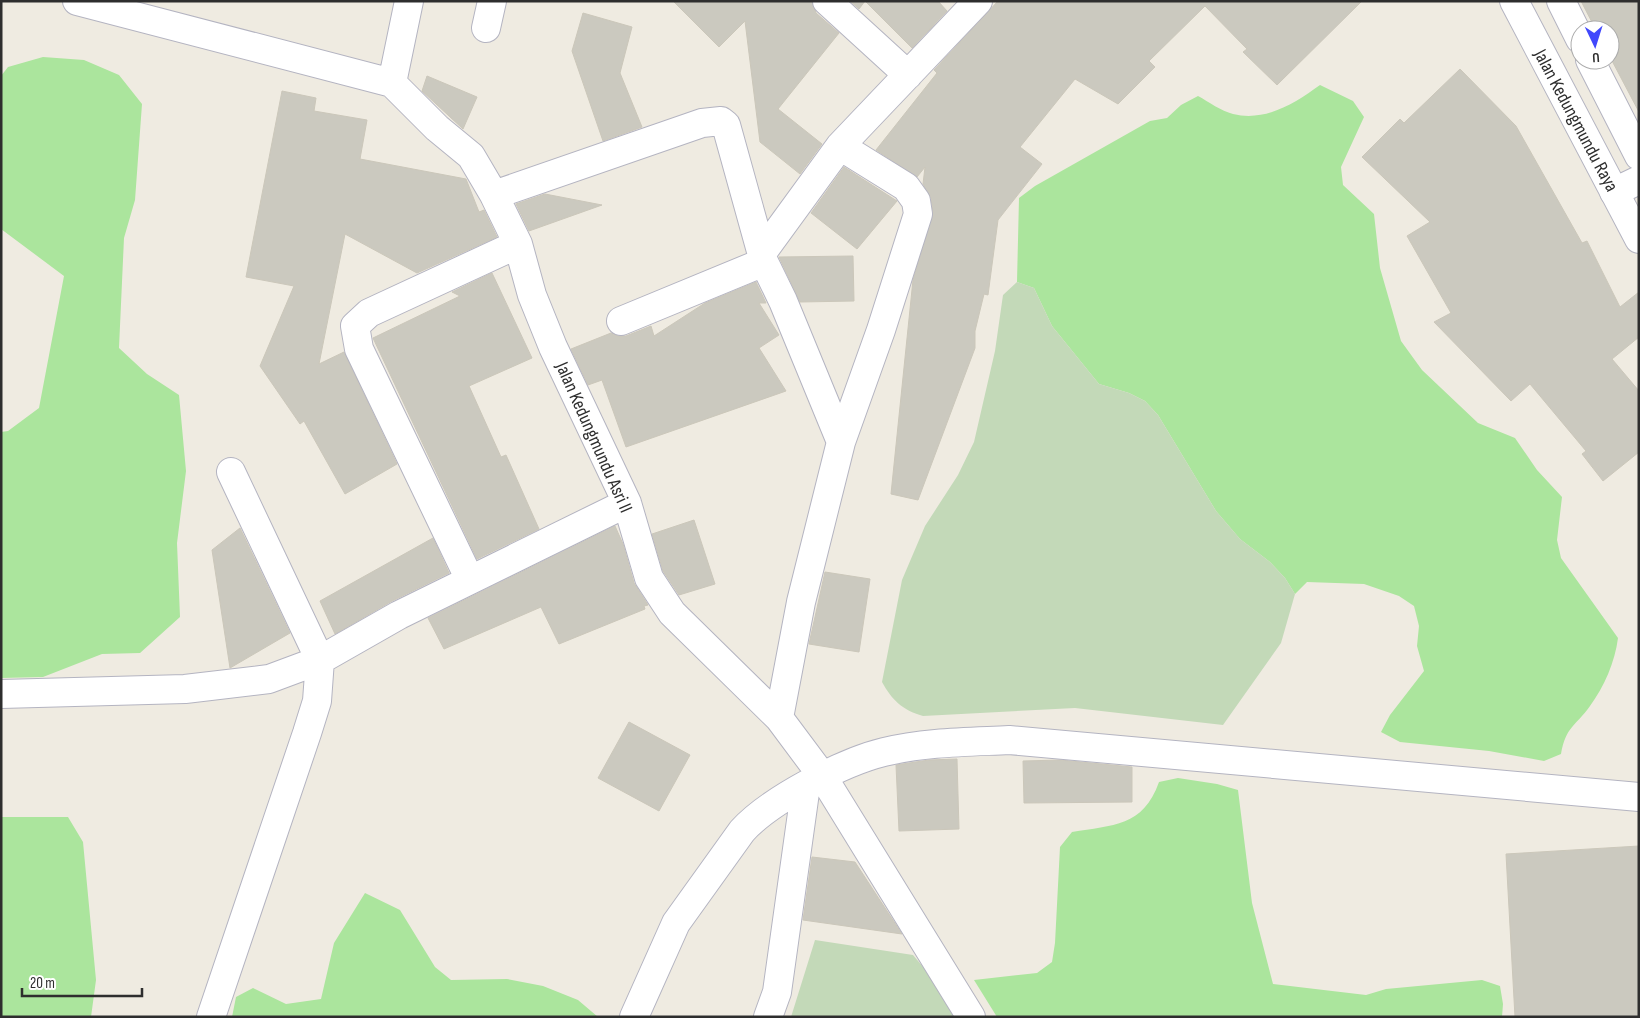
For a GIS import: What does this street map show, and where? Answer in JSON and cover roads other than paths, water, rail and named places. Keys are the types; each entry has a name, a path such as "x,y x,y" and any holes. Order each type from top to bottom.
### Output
{"street":[{"path":"77,1 392,83 409,1"},
{"path":"486,28 492,1"},
{"path":"827,1 908,75"},
{"path":"621,321 763,257 840,146 978,1"},
{"name":"Jalan Kedungmundu Raya","path":"1514,1 1639,239"},
{"path":"1561,1 1570,20"},
{"name":"Jalan Kedungmundu Raya","path":"1595,70 1639,156"},
{"name":"Jalan Kedungmundu Asri II","path":"392,83 437,128 471,156 494,195 518,244 532,295 553,346 627,503 649,578 672,613 779,718 814,781 971,1017"},
{"path":"494,195 702,123 720,121 729,130 763,257 783,300 842,442"},
{"path":"779,718 801,602 842,442 882,330 918,214 916,201 906,187 840,146"},
{"path":"1614,192 1639,180"},
{"path":"470,580 359,350 355,326 369,313 518,244"},
{"path":"211,1017 307,733 316,702 320,660 231,472"},
{"path":"1,694 185,689 269,679 320,660 399,615 627,503"},
{"path":"634,1017 676,923 742,831 769,807 814,781 882,752 932,744 1009,740 1639,798"},
{"path":"768,1017 777,992 814,781"}]}
